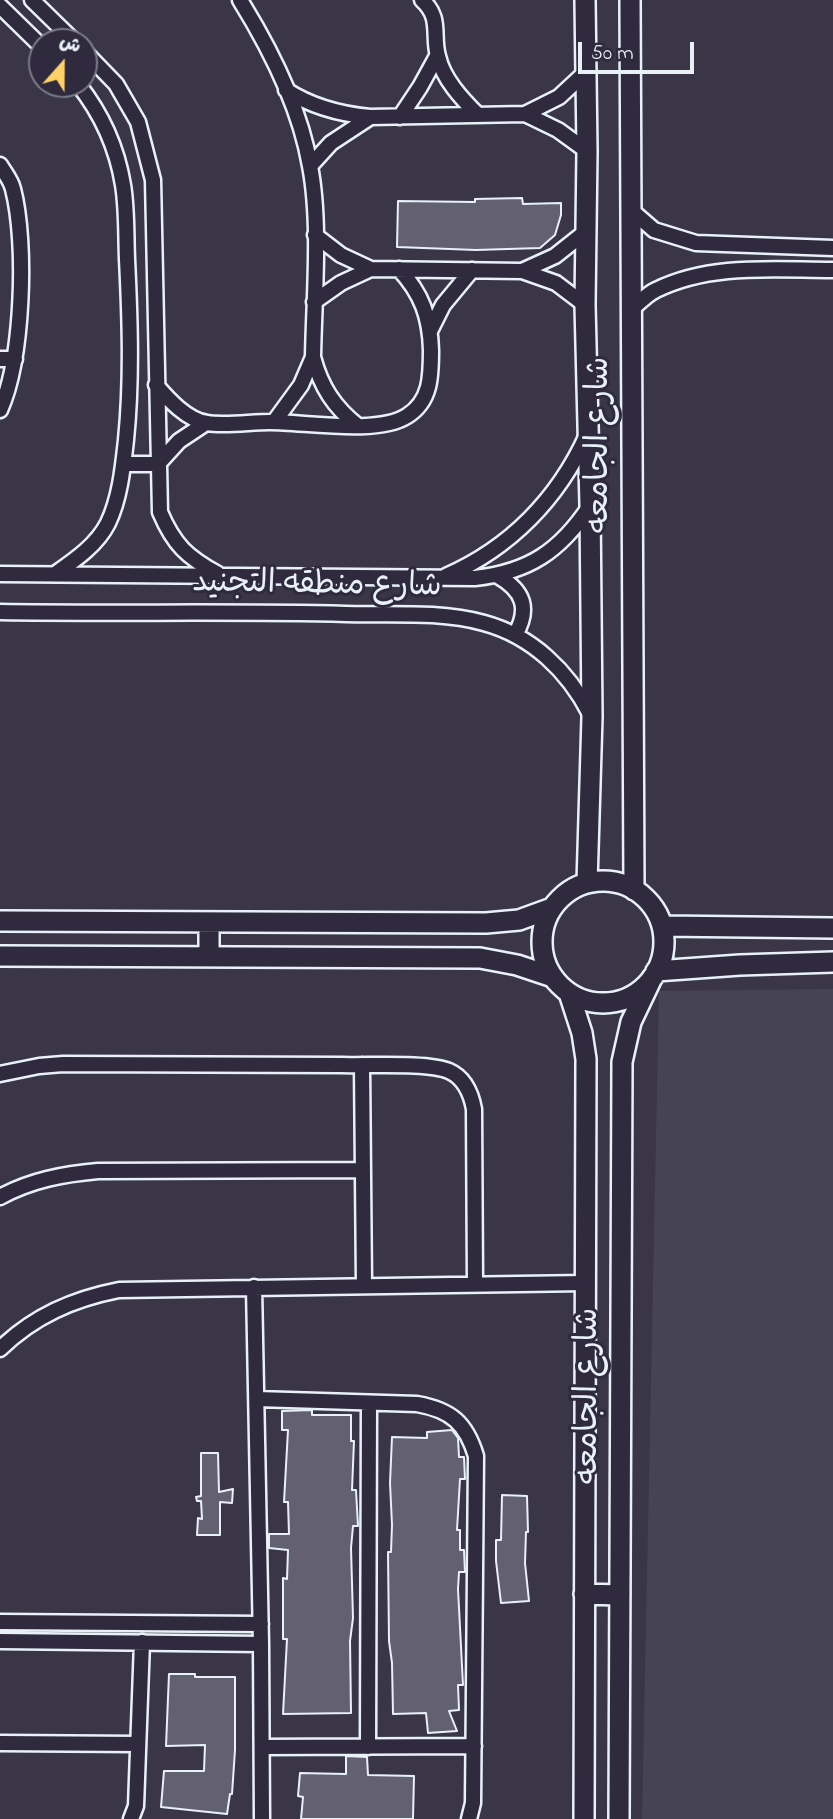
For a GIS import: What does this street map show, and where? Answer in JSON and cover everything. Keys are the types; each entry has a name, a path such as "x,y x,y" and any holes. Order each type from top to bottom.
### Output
{"street":[{"path":"240,0 270,53 286,90 301,127 310,166 314,235 313,357 317,374 333,403 358,426"},
{"path":"422,0 433,16 437,29 438,56 454,88 478,115"},
{"name":"شارع الجامعه","path":"585,0 587,151 584,233 592,717 587,883"},
{"name":"شارع الجامعه","path":"630,0 634,890"},
{"path":"18,23 35,2 61,28"},
{"path":"0,6 28,33"},
{"path":"400,117 438,56"},
{"path":"98,65 116,83 138,122 153,180 160,512 168,531 180,548 223,576"},
{"path":"286,90 317,107 352,116 525,114 559,97 587,71"},
{"path":"55,574 78,558 107,525 124,464 129,406 130,307 123,185 108,134 89,98"},
{"path":"525,114 558,130 587,151"},
{"path":"310,166 331,143 370,117"},
{"path":"0,165 12,186 20,228 21,274 7,359 6,398 0,410"},
{"path":"631,210 654,230 696,243 833,248"},
{"path":"522,271 555,256 584,233"},
{"path":"314,235 341,255 372,269 522,271 556,283 585,305"},
{"path":"314,302 341,283 372,269"},
{"path":"156,385 178,408 206,423 274,422 358,426 397,422 417,407 429,386 430,331 421,297 399,270"},
{"path":"631,310 654,291 689,277 735,270 833,270"},
{"path":"430,331 448,299 472,271"},
{"path":"130,307 156,307"},
{"path":"274,422 293,398 313,357"},
{"path":"124,464 158,464 179,441 206,423"},
{"path":"440,578 479,559 530,520 558,487 589,431"},
{"name":"شارع منطقه التجنيد","path":"0,574 440,578 498,576 527,566 552,551 574,530 590,505"},
{"path":"498,576 513,586 522,600 523,617 515,635"},
{"name":"شارع منطقه التجنيد","path":"0,612 282,612 453,617 485,623 515,635 552,661 568,678 592,717"},
{"path":"611,882 634,890 651,905 662,926 663,949 654,975 641,989 614,1002 591,1001 569,993 553,977 546,964 542,943 545,921 552,908 567,892 587,883 611,882"},
{"path":"0,921 485,923 520,919 552,908"},
{"path":"209,922 209,957"},
{"path":"662,926 833,928"},
{"path":"0,957 480,958 517,965 553,977"},
{"path":"654,975 833,962"},
{"name":"شارع الجامعه","path":"619,1819 622,1062 631,1022 654,975"},
{"name":"شارع الجامعه","path":"569,993 582,1033 586,1059 584,1819"},
{"path":"0,1074 39,1066 63,1065 362,1065 438,1067 452,1072 463,1082 471,1095 474,1110 475,1284"},
{"path":"362,1065 364,1286"},
{"path":"0,1197 39,1181 98,1171 363,1170"},
{"path":"0,1349 32,1322 59,1307 88,1296 119,1290 585,1283"},
{"path":"254,1287 262,1819"},
{"path":"257,1399 417,1404 434,1407 449,1415 466,1433 476,1456 473,1803 469,1819"},
{"path":"368,1747 369,1403"},
{"path":"584,1594 620,1595"},
{"path":"0,1622 261,1624"},
{"path":"0,1641 261,1644"},
{"path":"131,1819 136,1806 142,1642"},
{"path":"0,1743 138,1744"},
{"path":"262,1747 474,1746"}],"shaded area":[{"path":"833,989 833,1819 642,1819 659,991"}],"building":[{"path":"522,198 523,204 561,203 561,215 555,235 540,248 476,250 397,247 398,201 475,202 475,199"},
{"path":"312,1410 312,1415 351,1415 351,1441 354,1441 352,1490 356,1490 358,1526 353,1526 351,1548 351,1713 283,1714 287,1639 283,1639 283,1578 287,1579 288,1550 269,1548 269,1534 289,1534 288,1502 284,1502 288,1430 282,1430 282,1411"},
{"path":"452,1430 458,1438 459,1457 464,1457 465,1479 460,1479 457,1530 460,1530 460,1550 464,1550 465,1572 459,1572 458,1589 463,1685 458,1685 459,1710 449,1711 457,1731 428,1733 426,1713 393,1714 388,1552 391,1552 392,1525 392,1437 427,1438 427,1432"},
{"path":"201,1453 218,1453 219,1492 233,1489 232,1503 220,1502 220,1535 197,1535 198,1518 202,1519 201,1501 197,1501 196,1497 201,1496"},
{"path":"502,1495 527,1496 525,1563 529,1601 501,1603 496,1540 501,1540"},
{"path":"169,1674 235,1677 235,1750 232,1794 227,1814 161,1807 164,1771 204,1771 205,1745 166,1746"},
{"path":"346,1756 367,1757 368,1775 414,1776 413,1819 301,1819 303,1797 298,1796 300,1773 346,1774"}]}
